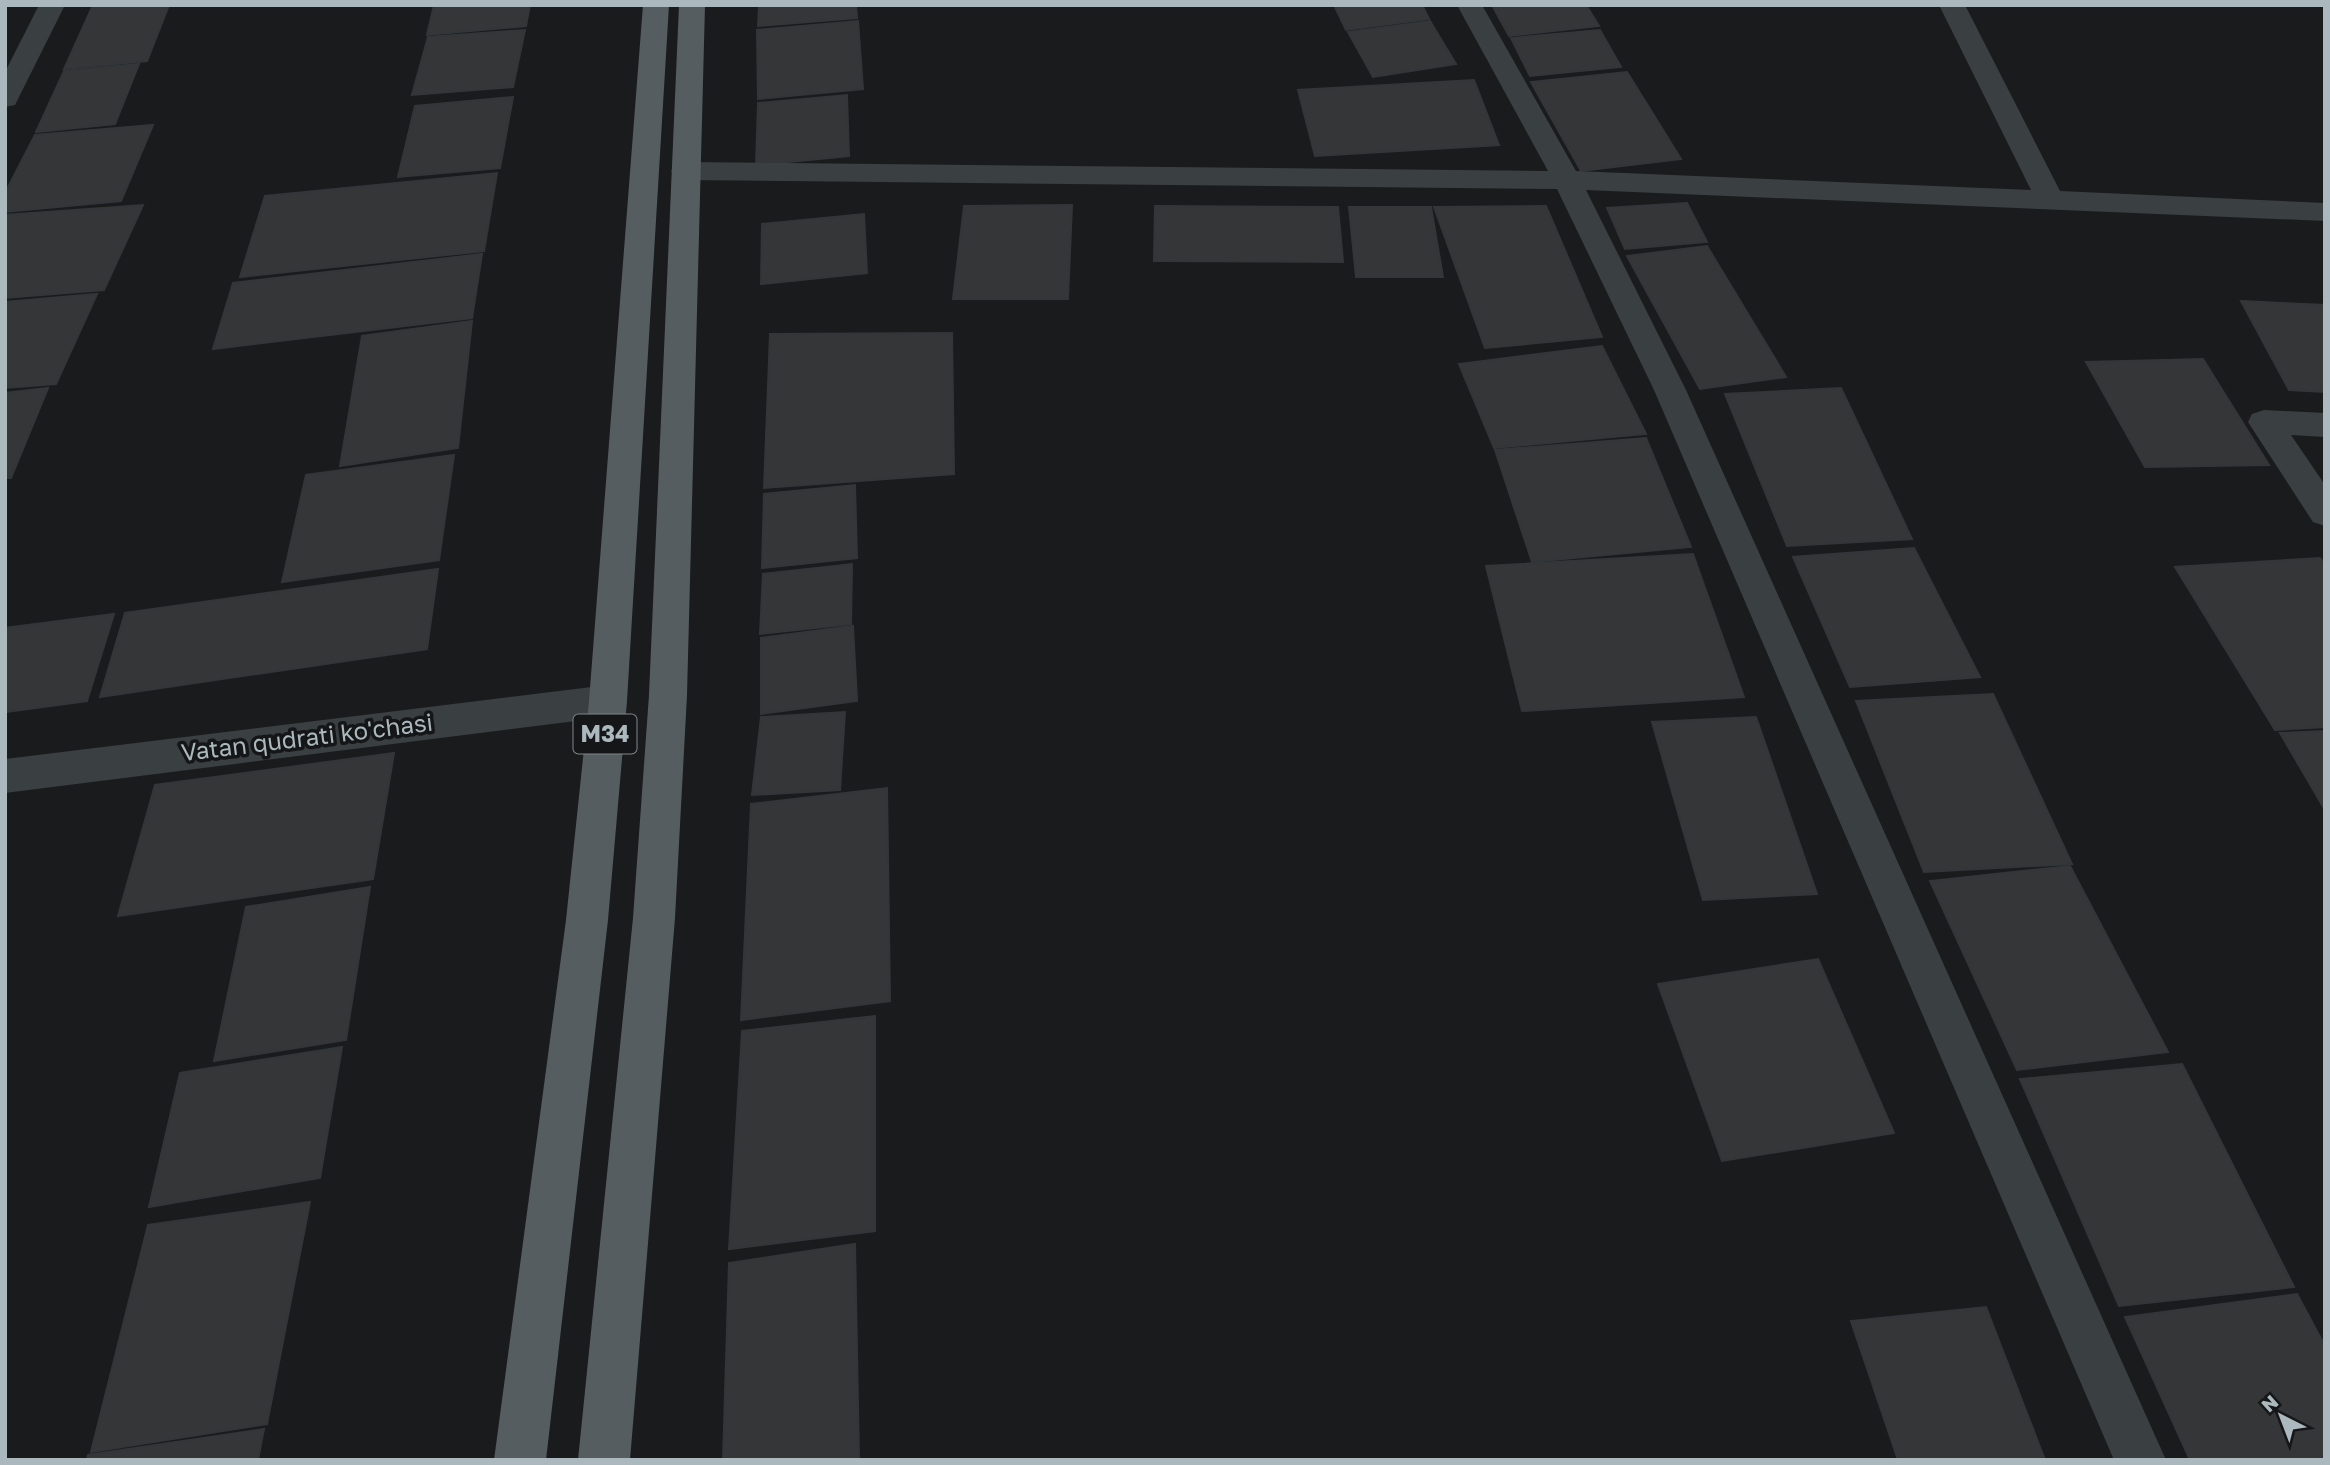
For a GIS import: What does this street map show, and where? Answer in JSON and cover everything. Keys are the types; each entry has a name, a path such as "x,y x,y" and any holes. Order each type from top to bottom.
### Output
{"main road":[{"name":"M34","path":"520,1460 587,919 608,701 656,5"},
{"name":"M34","path":"604,1460 654,918 668,695 692,5"}],"street":[{"path":"5,99 52,5"},
{"path":"1469,5 1567,180 1670,390 2140,1460"},
{"path":"1952,5 2050,200"},
{"path":"685,171 1567,180 2325,212"},
{"path":"2325,425 2264,422 2325,513"},
{"name":"Vatan qudrati ko'chasi","path":"5,776 608,701"}],"building":[{"path":"93,5 169,5 147,61 64,69"},
{"path":"434,5 530,5 526,26 427,35"},
{"path":"759,5 856,5 857,18 758,26"},
{"path":"1334,5 1422,5 1429,19 1346,30"},
{"path":"1492,5 1586,5 1599,26 1509,36"},
{"path":"858,21 863,89 758,99 757,30"},
{"path":"1430,21 1456,64 1373,77 1348,32"},
{"path":"525,30 513,87 412,95 428,37"},
{"path":"1600,30 1621,67 1530,76 1511,38"},
{"path":"139,64 115,124 36,132 64,71"},
{"path":"1627,72 1681,159 1581,171 1531,82"},
{"path":"1474,80 1499,145 1315,156 1298,90"},
{"path":"847,95 849,156 756,165 758,103"},
{"path":"513,97 500,168 398,177 415,106"},
{"path":"153,125 121,201 5,212 5,193 35,135"},
{"path":"497,173 484,251 240,277 265,196"},
{"path":"1687,203 1707,242 1625,249 1607,208"},
{"path":"143,205 104,290 5,298 5,215"},
{"path":"1072,205 1068,299 953,299 964,206"},
{"path":"1155,206 1338,207 1343,262 1154,261"},
{"path":"1546,206 1602,337 1485,348 1434,207"},
{"path":"1349,207 1431,207 1443,277 1356,277"},
{"path":"864,214 867,273 761,284 762,224"},
{"path":"1707,246 1786,377 1700,389 1627,256"},
{"path":"482,254 472,318 213,349 233,283"},
{"path":"97,294 56,384 5,388 5,302"},
{"path":"2241,301 2325,305 2325,392 2289,390"},
{"path":"472,321 458,448 340,466 362,336"},
{"path":"952,333 954,474 764,488 770,334"},
{"path":"1602,346 1646,434 1494,448 1459,364"},
{"path":"2203,359 2269,465 2145,467 2086,362"},
{"path":"48,388 11,478 5,478 5,393"},
{"path":"1841,388 1912,539 1787,546 1725,394"},
{"path":"1646,438 1691,547 1532,562 1495,450"},
{"path":"454,455 439,560 282,582 306,475"},
{"path":"855,485 857,558 762,568 764,494"},
{"path":"1914,548 1980,677 1850,687 1793,557"},
{"path":"1693,554 1744,697 1522,711 1486,566"},
{"path":"2320,558 2325,565 2325,727 2275,730 2175,567"},
{"path":"852,564 851,624 760,634 763,574"},
{"path":"438,569 427,649 100,697 125,613"},
{"path":"114,614 87,701 5,712 5,628"},
{"path":"853,626 857,701 761,714 761,638"},
{"path":"1993,694 2072,864 1924,872 1856,701"},
{"path":"845,712 840,790 752,795 761,717"},
{"path":"1756,717 1817,894 1703,900 1652,722"},
{"path":"2325,731 2325,810 2280,733"},
{"path":"394,753 373,879 118,916 155,785"},
{"path":"887,788 890,1001 741,1020 751,804"},
{"path":"2070,866 2168,1052 2017,1070 1930,881"},
{"path":"370,887 346,1040 214,1061 246,907"},
{"path":"1818,959 1894,1133 1722,1161 1658,984"},
{"path":"875,1016 875,1231 729,1249 742,1031"},
{"path":"342,1047 320,1178 149,1207 180,1073"},
{"path":"2182,1064 2294,1287 2119,1306 2020,1079"},
{"path":"310,1202 267,1424 91,1452 148,1225"},
{"path":"855,1244 859,1460 723,1460 729,1263"},
{"path":"2297,1294 2325,1346 2325,1460 2190,1460 2125,1317"},
{"path":"1986,1307 2045,1460 1898,1460 1851,1321"},
{"path":"264,1429 258,1460 87,1460 88,1455"}]}
